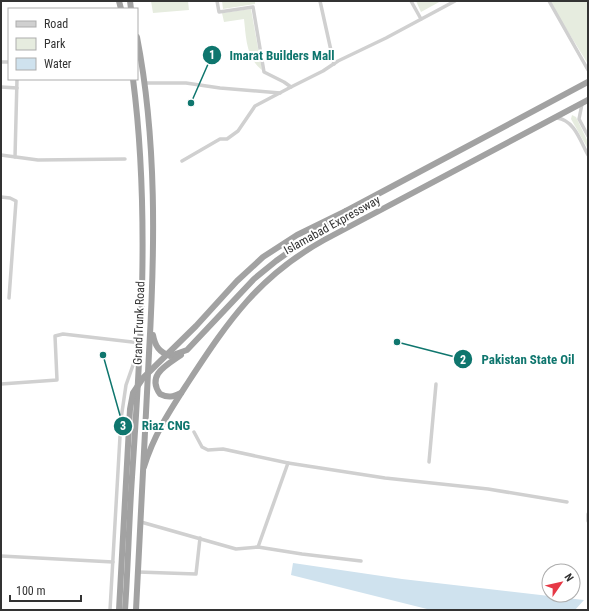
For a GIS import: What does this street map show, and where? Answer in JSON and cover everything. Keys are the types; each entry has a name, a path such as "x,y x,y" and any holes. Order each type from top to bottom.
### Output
{"highway":[{"name":"Grand Trunk Road","path":"136,610 151,325 151,166 144,83 138,44"},
{"name":"Grand Trunk Road","path":"125,610 141,342 143,228 142,183 133,80"},
{"name":"Islamabad Expressway","path":"346,211 588,82"},
{"name":"Islamabad Expressway","path":"144,467 152,442 163,421 232,320 254,292 298,254 585,102"},
{"path":"182,392 170,398 160,394 155,384 160,369 187,350 254,279 276,261 346,211"},
{"path":"119,610 130,409 133,393 153,366 196,326 237,281 263,257 297,234 346,211"},
{"path":"151,325 156,347 162,353 170,356 187,350"}],"street":[{"path":"217,1 219,12 253,7 264,72 291,87"},
{"path":"320,1 334,64"},
{"path":"411,1 421,19"},
{"path":"182,161 220,139 227,139 238,131 245,117 255,106 455,1"},
{"path":"549,1 588,70"},
{"path":"15,157 17,80"},
{"path":"144,83 186,83 220,88 280,93"},
{"path":"1,87 17,88"},
{"path":"585,102 579,119 588,136"},
{"path":"556,118 566,120 571,124 588,154"},
{"path":"1,155 38,160 125,158"},
{"path":"1,196 16,201 9,298"},
{"path":"1,384 57,380 55,336 63,334 141,342 126,385 121,419 110,610"},
{"path":"428,462 436,384"},
{"path":"194,432 204,449 223,449 288,463 385,478 480,488 567,502"},
{"path":"258,547 288,463"},
{"path":"588,514 588,521"},
{"path":"140,522 236,549 258,547 302,554 361,560"},
{"path":"138,572 196,574 200,538"},
{"path":"1,556 113,562"}],"green space":[{"path":"151,1 188,1 189,10 153,13"},
{"path":"222,1 255,1 255,4 223,9"},
{"path":"416,1 441,1 421,12"},
{"path":"549,1 588,1 588,64"},
{"path":"251,9 262,70 253,60 250,53 246,40 244,19 224,22 222,13"},
{"path":"572,115 576,117 588,142 588,149 571,119"}],"water":[{"path":"293,563 402,579 541,595 541,603 581,603 581,600 584,600 575,610 431,610 291,575"}],"place":[{"name":"Imarat Builders Mall","path":"191,103"},
{"name":"Pakistan State Oil","path":"397,342"},
{"name":"Riaz CNG","path":"103,355"}]}
